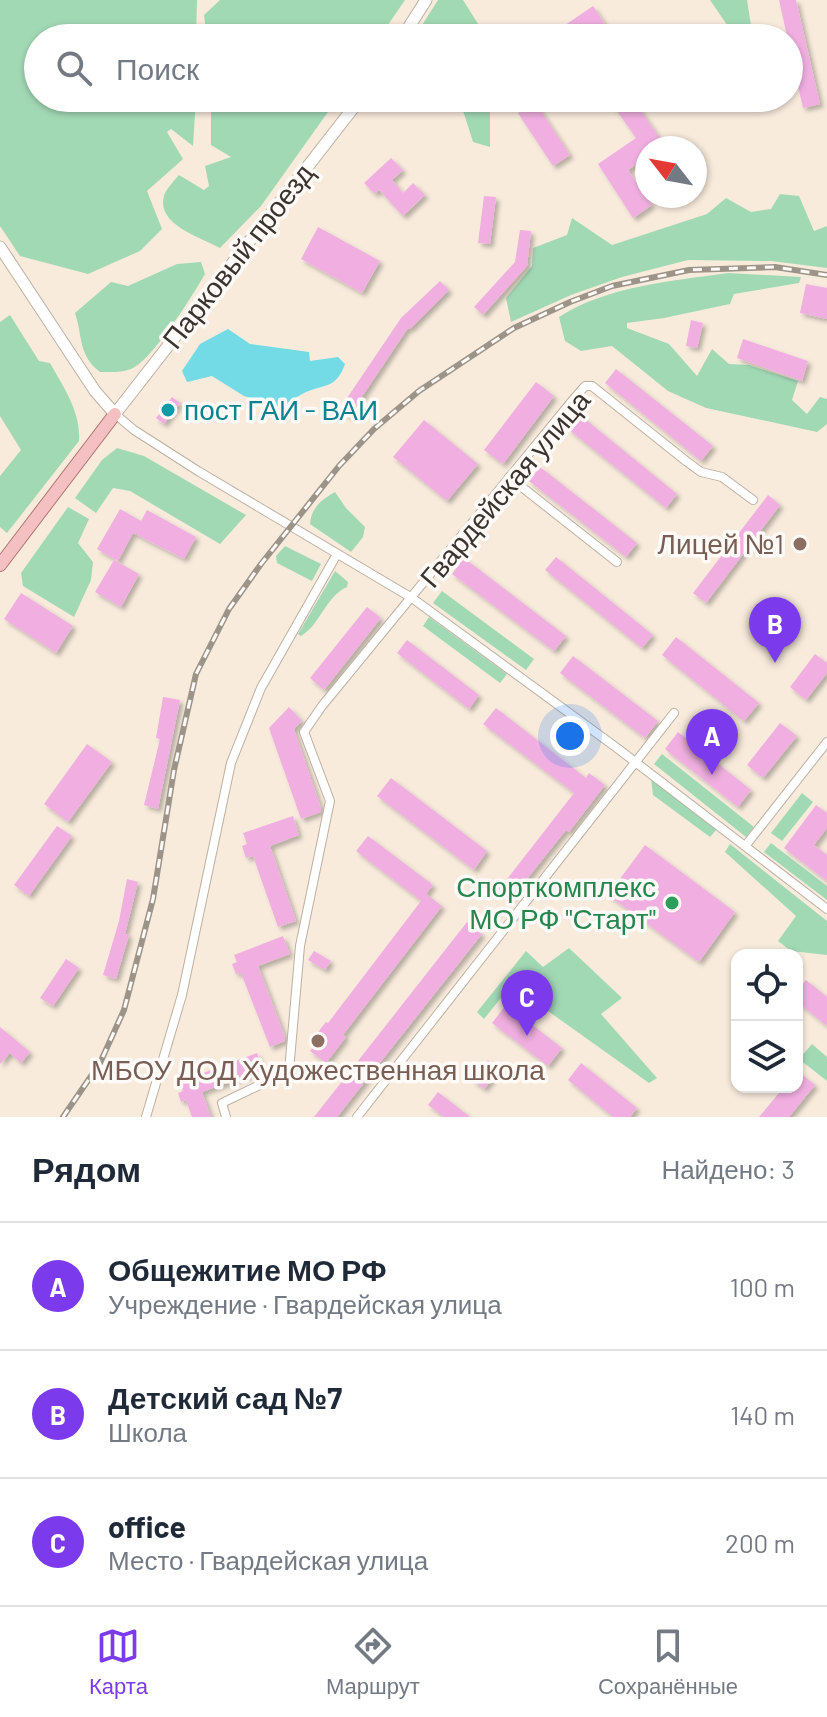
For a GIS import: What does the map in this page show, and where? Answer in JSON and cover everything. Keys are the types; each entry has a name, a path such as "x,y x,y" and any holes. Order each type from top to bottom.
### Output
{"main road":[{"path":"411,24 426,0"},
{"name":"Парковый проезд","path":"115,414 350,112"},
{"path":"0,247 95,391 115,414 0,565"}],"street":[{"name":"Гвардейская улица","path":"226,1117 222,1103 289,1071 300,946 330,801 304,732 322,706 585,386 592,386 701,472 722,477 753,500"},
{"name":"Гвардейская улица","path":"115,414 134,430 198,471 412,598 746,845 827,909"},
{"path":"509,477 617,562"},
{"path":"146,1117 182,995 231,763 261,688 337,554"},
{"path":"357,1117 674,713"},
{"path":"746,845 827,742"}],"green space":[{"path":"0,0 197,0 196,24 24,24 24,112 195,112 193,146 171,129 167,132 183,159 147,191 162,229 140,251 88,274 20,256 0,226"},
{"path":"220,0 405,0 389,24 205,24 204,15"},
{"path":"438,0 463,0 478,24 423,24"},
{"path":"710,0 747,0 751,24 726,24"},
{"path":"211,112 328,112 261,206 220,248 182,229 167,215 163,206 165,193 179,175 204,190 209,186 205,166 231,157 211,145"},
{"path":"463,112 490,112 490,147 473,142"},
{"path":"780,194 799,196 814,231 827,226 827,268 771,261 688,260 622,277 571,295 511,322 506,298 532,266 533,248 567,235 572,218 612,245 707,214 726,198 751,212 771,209"},
{"path":"201,262 205,274 150,354 127,370 100,372 93,366 85,352 75,313 111,282 128,286 177,264"},
{"path":"728,273 801,277 799,283 734,294 730,304 627,323 627,328 669,344 697,376 712,349 729,364 749,365 798,381 792,400 807,414 820,397 827,399 827,424 817,432 706,408 668,391 612,346 581,351 565,341 559,317 598,298 640,286"},
{"path":"10,315 39,361 50,363 66,391 77,420 79,441 7,533 0,527 0,476 21,450 0,416 0,322"},
{"path":"117,448 144,456 246,515 220,544 130,491 113,488 96,513 75,498 102,460"},
{"path":"335,492 365,527 363,537 351,552 310,524 312,513 318,505"},
{"path":"68,507 89,519 78,543 93,562 91,580 74,617 23,586 21,573"},
{"path":"285,546 321,564 312,581 277,563 276,556"},
{"path":"335,571 348,582 347,587 333,597 314,625 301,636 298,634"},
{"path":"442,591 534,659 526,670 433,603"},
{"path":"429,617 507,674 500,683 423,626"},
{"path":"662,754 754,827 746,837 654,764"},
{"path":"651,779 717,829 710,837 653,795"},
{"path":"802,793 813,802 782,841 771,833"},
{"path":"771,843 827,886 827,900 764,852"},
{"path":"730,844 827,921 827,955 788,949 778,941 796,916 725,852"},
{"path":"569,948 622,998 601,1014 657,1078 649,1083 534,1001 509,988 484,1019 477,1012 526,951 543,967"},
{"path":"812,1044 827,1057 827,1081 803,1062 803,1054"}],"water":[{"path":"228,329 250,344 309,352 310,361 338,357 345,364 333,382 304,393 281,407 244,396 212,376 187,382 182,371 200,344"}],"building":[{"path":"779,0 796,0 802,24 784,24"},
{"path":"593,6 605,24 567,24"},
{"path":"803,30 820,104 803,108"},
{"path":"542,112 570,155 553,166 518,113"},
{"path":"618,112 642,112 658,136 635,137"},
{"path":"635,139 635,165 628,170 635,180 635,208 648,208 633,218 598,164"},
{"path":"391,158 403,170 392,180 403,193 413,183 425,195 403,216 379,190 375,194 364,183"},
{"path":"484,196 496,197 490,244 478,243"},
{"path":"318,227 380,261 362,293 301,259"},
{"path":"520,230 531,231 527,266 483,315 474,307 515,262"},
{"path":"440,281 449,290 408,328 349,416 339,410 401,318"},
{"path":"806,284 827,288 827,319 800,313"},
{"path":"691,320 703,323 697,348 686,346"},
{"path":"743,339 808,361 802,381 737,358"},
{"path":"616,369 713,446 701,461 605,383"},
{"path":"536,382 554,396 503,464 484,450"},
{"name":"пост ГАИ - ВАИ","path":"172,397 180,403 164,424 156,418"},
{"path":"580,415 677,494 666,508 568,429"},
{"path":"424,420 478,464 447,501 393,457"},
{"path":"540,467 637,543 626,557 529,481"},
{"path":"768,495 780,505 706,603 693,593"},
{"path":"120,509 141,521 147,510 196,537 184,559 133,533 118,561 97,549"},
{"path":"556,557 653,635 642,648 545,570"},
{"path":"464,558 566,636 554,651 452,574"},
{"path":"114,560 139,574 121,607 95,592"},
{"path":"21,593 73,626 56,653 4,619"},
{"path":"367,607 381,618 324,690 310,678"},
{"path":"676,637 759,703 744,721 662,655"},
{"path":"407,640 479,695 469,709 397,653"},
{"path":"815,654 827,663 827,673 806,700 790,687"},
{"path":"573,656 658,721 645,738 560,673"},
{"path":"163,697 180,700 158,809 144,805 160,739 156,738"},
{"path":"289,707 302,721 294,729 321,808 321,812 301,819 269,728"},
{"path":"496,708 586,778 589,773 605,785 511,899 498,889 574,793 483,724"},
{"path":"780,723 797,736 763,778 747,765"},
{"path":"678,732 751,790 738,807 665,749"},
{"path":"87,744 112,762 68,822 44,804"},
{"path":"391,778 487,851 474,870 377,796"},
{"path":"816,805 827,813 827,828 814,845 827,855 827,881 784,848"},
{"path":"293,816 299,835 270,846 296,921 278,927 253,856 246,858 242,846 247,844 243,833"},
{"path":"57,826 72,836 29,896 14,885"},
{"path":"368,836 433,885 426,894 442,906 343,1035 346,1037 326,1063 310,1051 314,1046 310,1042 421,901 356,851"},
{"name":"Спорткомплекс МО РФ \"Старт\"","path":"645,845 735,912 699,962 608,895"},
{"path":"127,879 138,882 125,934 129,935 116,979 103,975 119,921"},
{"path":"467,922 482,934 337,1117 314,1117"},
{"path":"283,936 290,954 258,966 285,1037 285,1041 270,1047 241,973 236,974 232,964 237,962 234,955"},
{"path":"314,951 331,961 325,970 308,960"},
{"path":"66,959 79,968 53,1006 40,998"},
{"path":"806,980 827,997 827,1026 803,1007 803,984"},
{"path":"506,1005 562,1048 548,1066 492,1023"},
{"path":"0,1027 30,1052 21,1063 10,1053 0,1064"},
{"path":"257,1053 263,1070 202,1092 211,1117 192,1117 186,1100 181,1102 178,1093 183,1091 179,1082"},
{"path":"488,1060 500,1069 484,1089 472,1080"},
{"path":"581,1063 637,1108 630,1117 613,1117 568,1080"},
{"path":"803,1076 815,1085 789,1117 759,1117 779,1093 803,1093"},
{"path":"438,1092 470,1117 444,1117 428,1105"}],"railway":[{"path":"63,1117 100,1063 124,1010 153,899 174,770 196,674 229,609 339,466 374,429 419,391 514,328 570,302 612,286 689,270 775,267 827,275"}],"place":[{"name":"пост ГАИ - ВАИ","path":"168,410"},
{"name":"Лицей №1","path":"800,544"},
{"name":"Детский сад №7","path":"775,663"},
{"name":"Общежитие МО РФ","path":"712,775"},
{"name":"Спорткомплекс МО РФ \"Старт\"","path":"672,903"},
{"name":"office","path":"527,1036"},
{"name":"МБОУ ДОД Художественная школа","path":"318,1041"}]}
